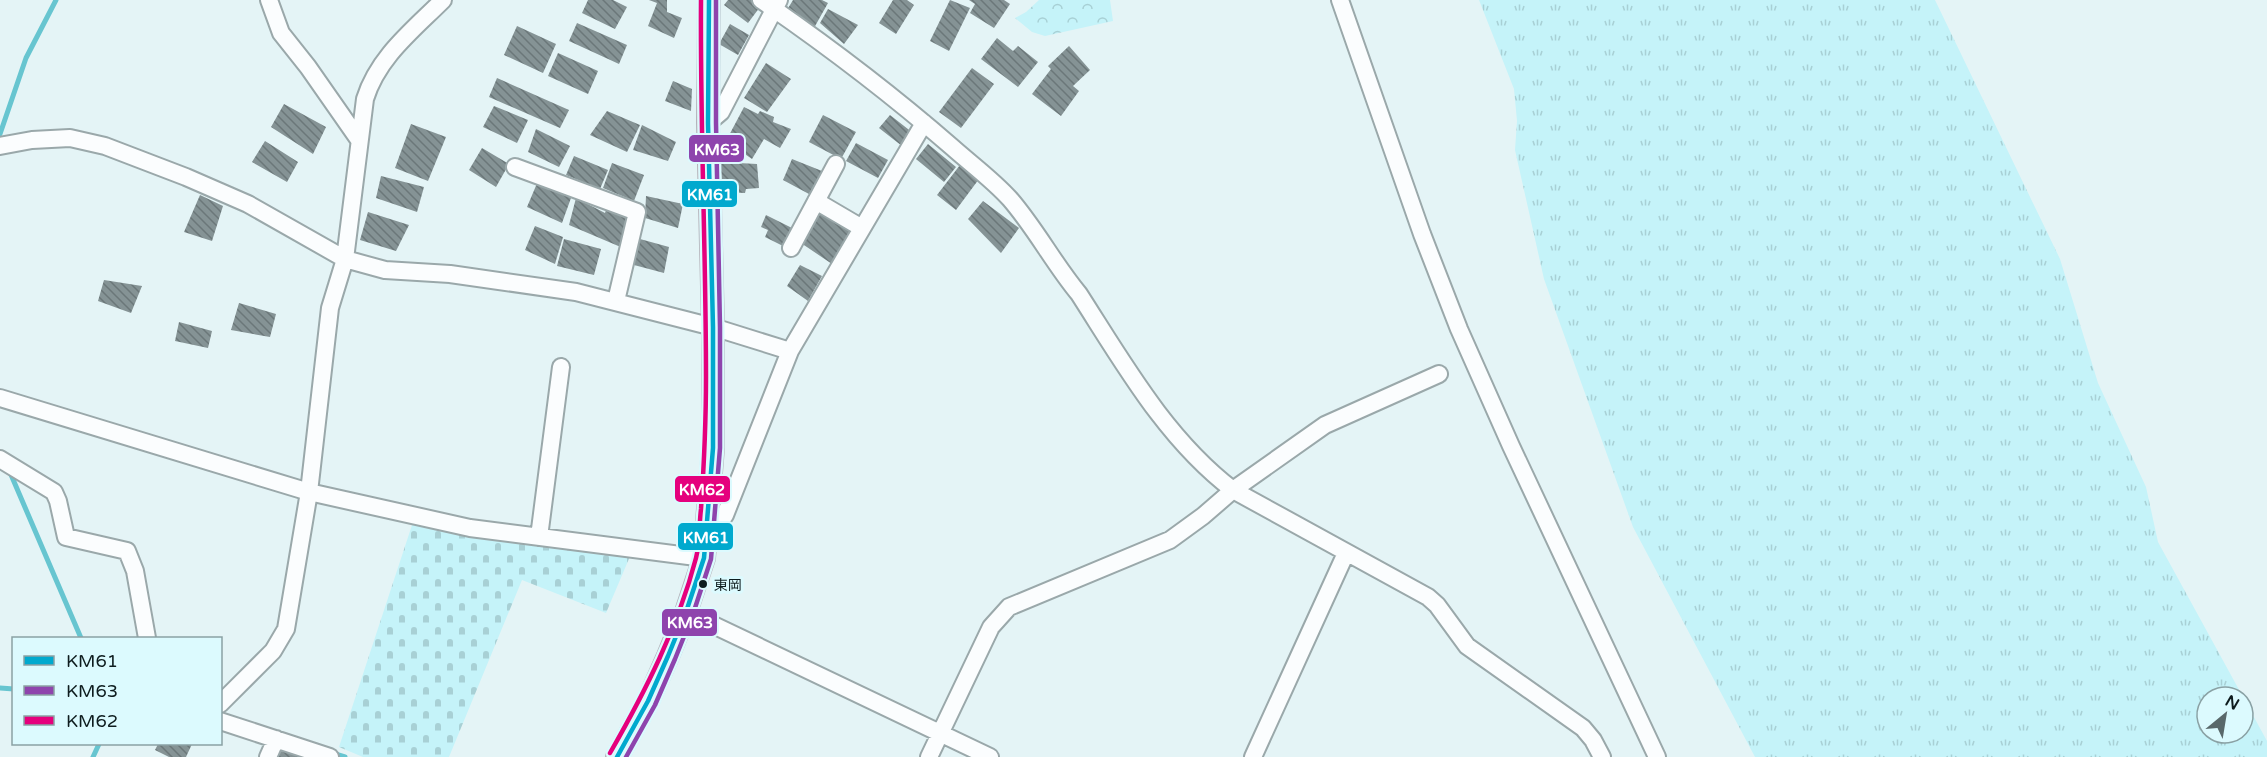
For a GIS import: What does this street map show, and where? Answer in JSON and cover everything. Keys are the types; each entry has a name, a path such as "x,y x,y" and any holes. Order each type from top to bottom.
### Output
{"main road":[{"path":"617,757 648,701 686,612 705,548 713,448 713,327 708,123 709,0"}],"street":[{"path":"269,0 281,33 358,140"},
{"path":"222,702 273,651 286,629 309,492 330,308 345,259 364,99 370,80 381,62 443,0"},
{"path":"1340,0 1422,234 1459,329 1511,446 1658,757"},
{"path":"708,123 722,112 772,3 846,58 1008,197 1032,226 1066,279 1079,294 1150,403 1215,477 1233,490 1432,601 1467,646 1570,718 1593,740 1602,757"},
{"path":"0,398 309,492 470,528 539,537 705,548 725,515 790,351 924,123"},
{"path":"0,146 53,138 70,138 105,146 248,204 345,259 385,270 450,274 576,292 713,327 790,351"},
{"path":"790,248 836,164"},
{"path":"515,167 637,212 616,301"},
{"path":"816,201 862,228"},
{"path":"539,537 561,367"},
{"path":"929,757 991,627 1009,607 1170,540 1233,490 1325,424 1439,374"},
{"path":"5,462 54,492 66,537 127,551 135,571 147,637"},
{"path":"1253,757 1346,553"},
{"path":"686,612 990,757"},
{"path":"222,722 330,757"},
{"path":"268,757 276,739"}],"green space":[{"path":"1039,0 1110,0 1113,21 1045,36 1032,32 1015,18"},
{"path":"1479,0 1935,0 2060,259 2098,383 2146,487 2158,542 2236,685 2195,685 2195,745 2255,745 2255,719 2267,741 2267,757 1755,757 1633,527 1544,279 1515,150 1517,121 1514,89"},
{"path":"413,522 631,554 606,613 522,580 449,757 363,757 339,747"}],"building":[{"path":"588,0 613,0 627,7 615,29 582,13"},
{"path":"649,0 667,0 667,12 682,18 674,38 648,26 657,3"},
{"path":"728,0 751,0 760,7 748,23 724,5"},
{"path":"793,0 822,0 828,3 814,28 787,10"},
{"path":"893,0 907,0 914,5 896,34 879,23"},
{"path":"950,0 970,8 949,51 930,41"},
{"path":"969,0 1004,0 1010,4 994,28 970,13 975,4"},
{"path":"828,9 858,25 844,44 820,23"},
{"path":"577,23 627,45 619,64 569,41"},
{"path":"730,24 749,35 738,55 719,44"},
{"path":"517,26 556,44 543,73 504,55"},
{"path":"997,38 1013,51 1018,46 1038,62 1018,87 981,59"},
{"path":"1069,46 1090,70 1073,86 1079,91 1061,116 1032,94 1051,69 1048,66"},
{"path":"558,53 598,71 588,94 548,76"},
{"path":"766,63 791,79 767,112 744,98"},
{"path":"972,68 994,84 961,128 939,112"},
{"path":"497,78 569,110 560,128 489,97"},
{"path":"673,81 692,89 691,111 665,101"},
{"path":"284,104 326,127 313,154 271,127"},
{"path":"494,106 528,120 517,143 483,127"},
{"path":"744,107 758,114 760,111 774,117 773,122 791,129 780,148 764,139 752,159 726,141"},
{"path":"607,111 640,125 627,152 590,135"},
{"path":"823,115 856,132 841,159 809,142"},
{"path":"890,115 913,133 902,146 879,128"},
{"path":"411,124 446,137 428,181 395,168"},
{"path":"642,125 676,142 668,161 633,150"},
{"path":"536,129 570,146 559,167 528,152"},
{"path":"265,141 298,162 287,182 252,162"},
{"path":"856,143 888,160 878,178 846,161"},
{"path":"928,144 956,167 944,182 916,159"},
{"path":"482,148 509,164 496,187 469,170"},
{"path":"574,156 608,170 600,189 566,175"},
{"path":"792,159 822,171 809,194 783,180"},
{"path":"720,162 757,164 759,188 746,189 745,193 723,192"},
{"path":"612,163 644,175 634,201 603,188"},
{"path":"960,165 979,179 956,210 937,195"},
{"path":"381,176 424,187 417,212 376,198"},
{"path":"538,181 571,198 562,223 527,207"},
{"path":"200,195 223,206 212,241 184,232"},
{"path":"646,196 683,204 678,228 645,218"},
{"path":"576,198 605,213 606,210 629,219 623,248 569,225"},
{"path":"983,201 1019,228 1001,253 968,219"},
{"path":"815,211 852,230 832,264 801,243"},
{"path":"368,212 409,225 396,251 360,240"},
{"path":"766,215 796,230 787,248 765,237 768,230 761,227"},
{"path":"535,226 563,237 555,264 525,250"},
{"path":"564,239 601,249 594,275 557,266"},
{"path":"640,239 669,247 664,273 634,265"},
{"path":"800,265 822,276 808,301 787,286"},
{"path":"104,280 142,286 131,313 98,301"},
{"path":"239,303 276,314 270,337 231,330"},
{"path":"179,322 212,331 208,348 175,341"},
{"path":"158,745 192,745 186,757 169,757 155,750"},
{"path":"281,747 299,757 275,757"}],"waterway":[{"path":"0,134 26,58 56,0"},
{"path":"9,470 81,637"},
{"path":"0,688 12,689"},
{"path":"93,757 99,745"},
{"path":"332,753 345,757"}],"transit line":[{"name":"KM62","path":"610,753 648,683 670,634 689,584 698,546 706,410 701,0"},
{"name":"KM61","path":"617,757 648,701 668,656 704,558 713,448 713,327 708,123 709,0"},
{"name":"KM63","path":"626,757 655,705 675,659 711,559 720,448 716,0"}],"place":[{"name":"東岡","path":"703,584"}]}
